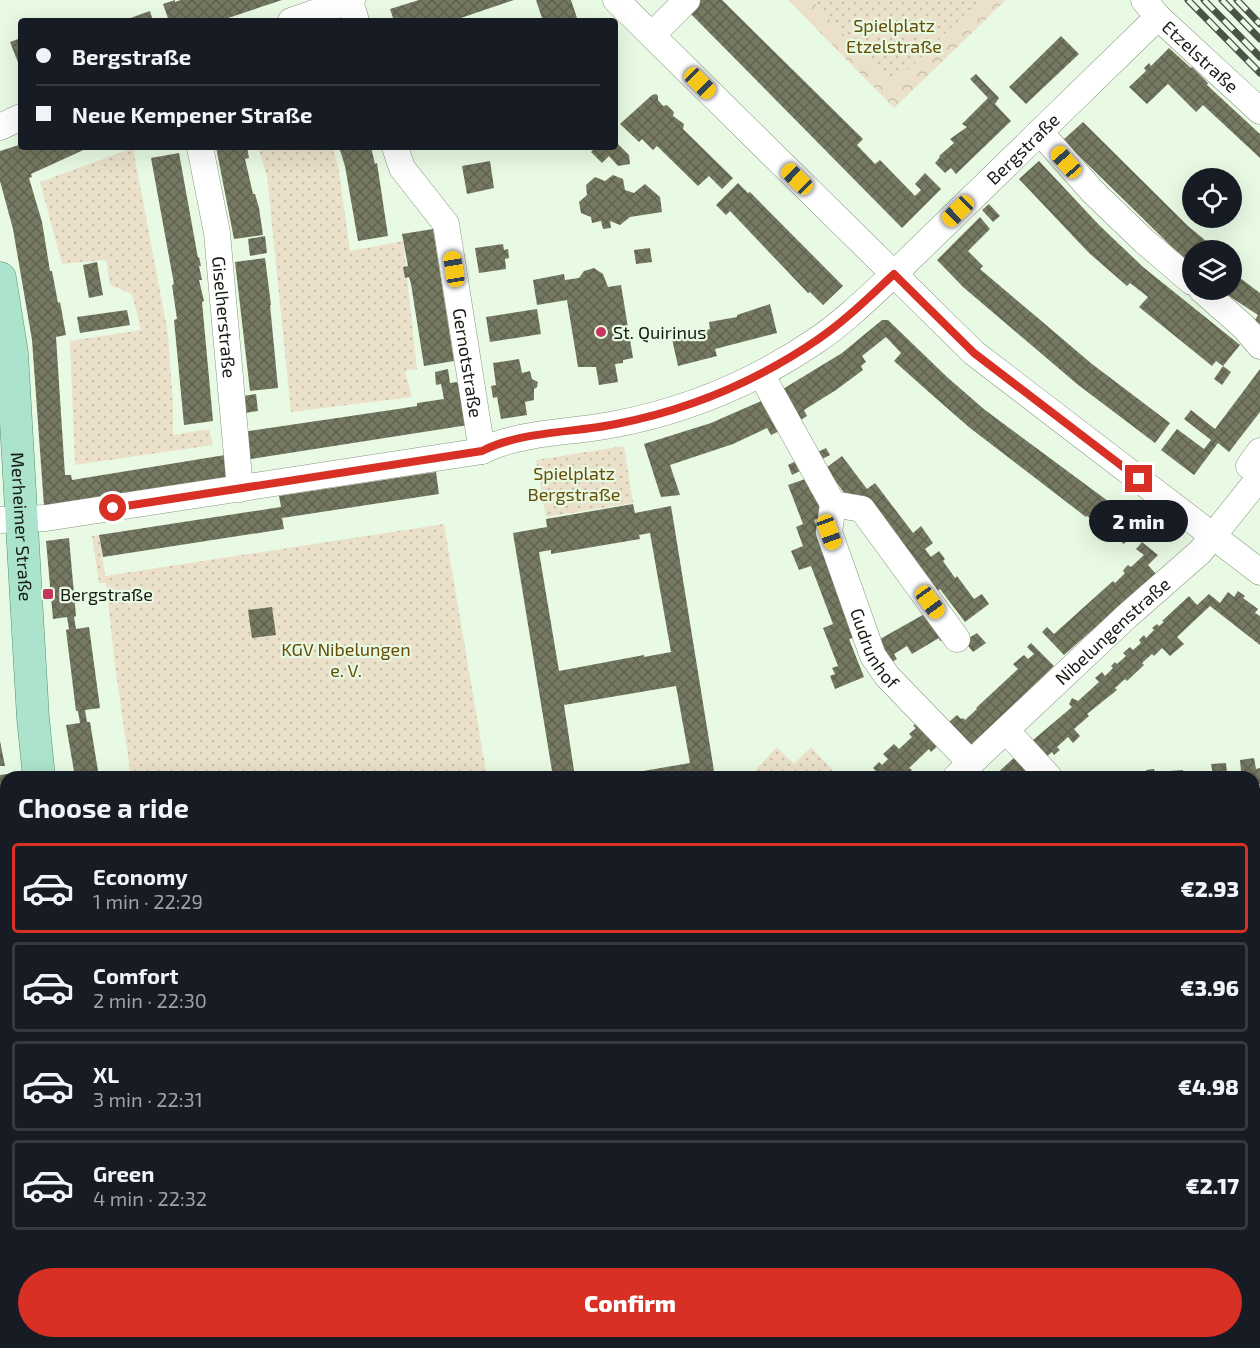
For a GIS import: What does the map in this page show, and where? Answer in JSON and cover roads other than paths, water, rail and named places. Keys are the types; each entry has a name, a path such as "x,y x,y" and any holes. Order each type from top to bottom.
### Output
{"main road":[{"name":"Merheimer Straße","path":"0,278 12,353 11,519 38,771"}],"street":[{"path":"300,18 351,0 355,18"},
{"path":"616,0 974,353 1260,572"},
{"path":"652,35 687,0"},
{"name":"Etzelstraße","path":"1151,8 1260,111"},
{"name":"Bergstraße","path":"11,519 46,518 482,451 500,442 617,424 696,404 761,374 818,340 851,314 1040,132 1151,8"},
{"path":"0,127 18,118"},
{"path":"1040,132 1093,192 1182,273"},
{"name":"Giselherstraße","path":"201,150 217,233 240,489"},
{"name":"Gernotstraße","path":"396,150 402,168 447,224 482,451"},
{"path":"1214,300 1245,327 1260,346"},
{"path":"761,374 833,504 862,508 957,639"},
{"path":"1260,451 1249,466 1260,476"},
{"name":"Nibelungenstraße","path":"964,770 1127,615 1200,552 1260,476"},
{"name":"Gudrunhof","path":"833,504 829,532 873,656 964,770"},
{"path":"1006,730 1044,771"}],"railway":[{"path":"1188,0 1260,73"},
{"path":"1204,0 1260,57"},
{"path":"1222,0 1260,39"},
{"path":"1237,0 1260,24"}],"place":[{"name":"St. Quirinus","path":"601,332"},
{"name":"Bergstraße","path":"48,594"}],"park label":[{"name":"Spielplatz Etzelstraße","path":"894,36"},
{"name":"Spielplatz Bergstraße","path":"574,483"},
{"name":"KGV Nibelungen e. V.","path":"346,659"}]}
